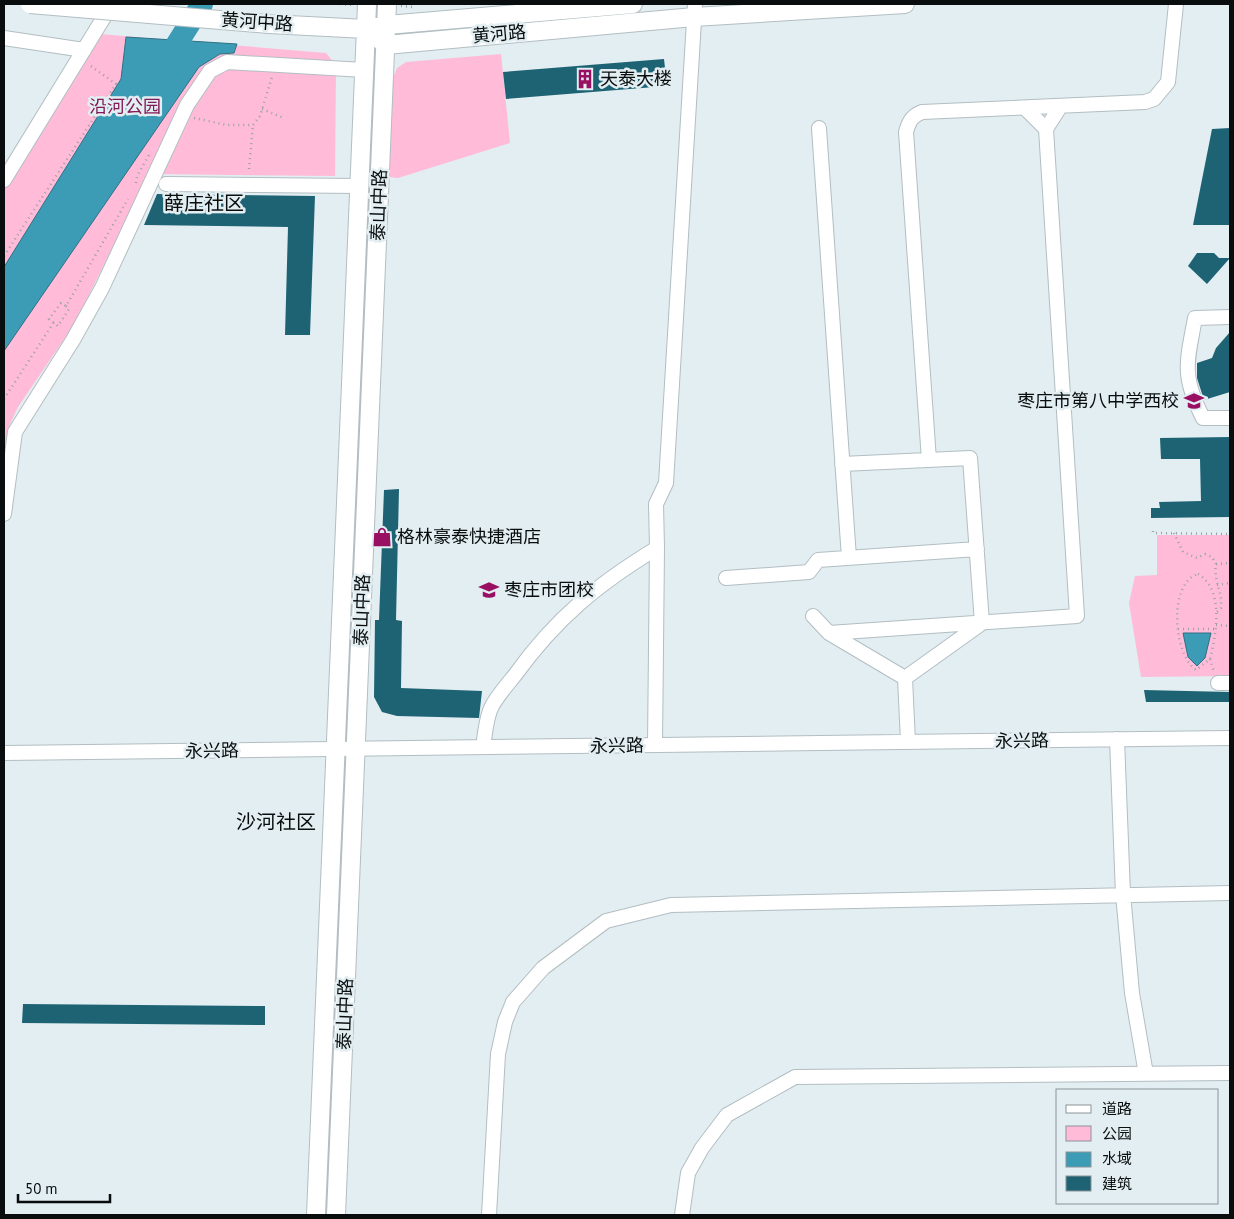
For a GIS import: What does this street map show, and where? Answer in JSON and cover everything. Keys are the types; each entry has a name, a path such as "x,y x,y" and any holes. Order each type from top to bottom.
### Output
{"main road":[{"name":"黄河中路","path":"30,4 269,24 366,29"},
{"name":"泰山中路","path":"316,1215 367,4"},
{"name":"泰山中路","path":"336,1215 387,4"},
{"name":"黄河路","path":"366,29 387,25 633,4"},
{"name":"黄河路","path":"386,45 694,10 905,4"},
{"path":"366,29 386,45"}],"street":[{"path":"4,180 112,4"},
{"path":"387,25 392,4"},
{"path":"929,460 907,127 914,115 922,112 1060,107 1145,102 1154,99 1168,82 1176,4"},
{"path":"655,745 656,504 666,483 694,10"},
{"path":"4,38 84,50"},
{"path":"4,514 15,432 73,340 102,288 183,112 210,71 227,62 364,70"},
{"path":"829,633 1077,616 1046,129 1060,107"},
{"path":"1025,108 1046,129"},
{"path":"819,128 849,558"},
{"path":"166,184 359,186"},
{"path":"1230,317 1195,318 1186,368 1190,394 1203,418 1230,418"},
{"path":"842,464 970,458 982,623"},
{"path":"483,747 491,707 524,662 556,625 582,598 614,574 657,548"},
{"path":"726,578 809,572 818,560 977,549"},
{"path":"813,616 829,633 905,678"},
{"path":"905,678 982,623"},
{"path":"905,678 908,742"},
{"name":"永兴路","path":"4,753 1230,738"},
{"path":"1117,739 1123,894 1132,993 1146,1074"},
{"path":"489,1215 498,1054 505,1022 514,1002 543,968 606,921 671,905 1230,893"},
{"path":"682,1215 688,1173 702,1148 727,1115 795,1077 1230,1073"}],"path":[{"path":"4,256 116,84 88,64 84,50"},
{"path":"249,168 253,125 262,109 274,65"},
{"path":"262,109 284,118"},
{"path":"183,112 207,122 253,125"},
{"path":"66,306 112,229 136,184 145,159 151,152"},
{"path":"61,303 66,306 70,309 58,326 50,319 61,303"},
{"path":"4,400 54,322"},
{"path":"1153,531 1153,533 1230,534"},
{"path":"1174,533 1183,552 1197,558 1205,554 1212,557 1216,564 1215,579 1222,602 1222,608 1216,613"},
{"path":"1216,564 1230,564"},
{"path":"1198,574 1208,583 1216,613 1216,625 1210,659 1196,670 1190,666 1183,655 1178,629 1181,596 1192,576 1198,574"},
{"path":"1218,585 1230,583"},
{"path":"1216,625 1230,626"},
{"path":"1178,629 1215,630"}],"green space":[{"name":"沿河公园","path":"88,33 326,53 336,65 335,176 149,174 75,323 18,407 10,424 4,468 4,170"},
{"path":"501,54 510,143 398,178 388,177 392,80 397,68 406,62"},
{"path":"1157,535 1230,535 1230,676 1141,677 1129,603 1135,576 1157,575"}],"water":[{"path":"126,37 237,44 234,53 220,54 199,67 4,351 4,267 121,79"},
{"path":"1183,633 1211,633 1205,658 1197,666 1188,657"}],"building":[{"name":"天泰大楼","path":"664,59 667,86 506,99 503,72"},
{"path":"1230,128 1230,225 1193,225 1212,129"},
{"path":"157,194 315,196 310,335 285,335 288,227 144,225"},
{"path":"1197,253 1214,253 1219,258 1230,258 1207,284 1188,266"},
{"path":"1230,332 1230,392 1204,400 1197,378 1197,363 1212,358 1216,348"},
{"path":"1230,437 1230,517 1151,518 1151,508 1160,508 1159,502 1201,501 1200,459 1161,459 1160,438"},
{"path":"399,489 396,620 402,621 401,688 482,691 479,718 397,716 382,712 374,697 375,620 379,620 384,490"},
{"path":"1144,690 1230,692 1230,702 1146,702"},
{"path":"23,1004 265,1006 265,1025 22,1023"}],"waterway":[{"path":"163,66 202,4"}],"place":[{"name":"天泰大楼","path":"585,79"},
{"name":"枣庄市第八中学西校","path":"1194,401"},
{"name":"格林豪泰快捷酒店","path":"382,537"},
{"name":"枣庄市团校","path":"489,590"}],"district":[{"name":"薛庄社区","path":"204,203"},
{"name":"沙河社区","path":"276,822"}]}
